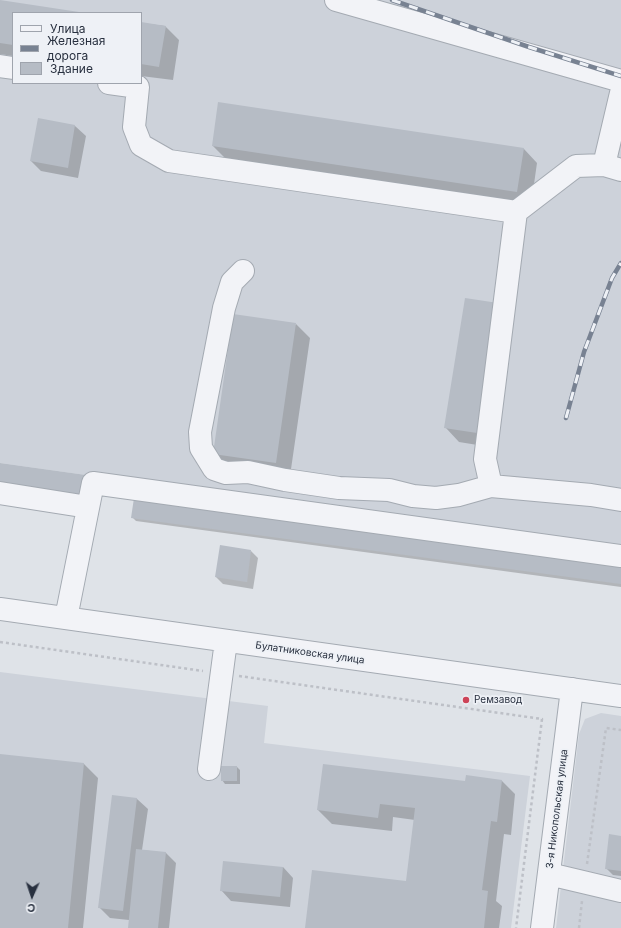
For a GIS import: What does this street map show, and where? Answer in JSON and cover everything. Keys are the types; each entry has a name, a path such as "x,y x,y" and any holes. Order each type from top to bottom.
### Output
{"street":[{"path":"336,0 621,81"},
{"path":"0,66 12,68"},
{"path":"115,84 138,88 134,126 141,145 169,161 516,212"},
{"path":"491,486 485,459 516,212 576,166 613,168 621,93"},
{"path":"243,271 232,282 224,308 200,432 201,448 214,469 226,473 248,472 285,480 339,488 389,490 413,496 436,498 459,495 491,486 591,495 621,500"},
{"path":"66,618 93,483 621,556"},
{"path":"0,493 88,506"},
{"name":"Булатниковская улица","path":"0,609 621,696"},
{"path":"209,769 226,641"},
{"name":"3-я Никопольская улица","path":"542,928 572,690"},
{"path":"549,874 621,891"}],"path":[{"path":"0,642 542,720 516,928"},
{"path":"579,928 606,728 621,730"}],"shaded area":[{"path":"0,0 621,0 621,550 0,463"},
{"path":"0,672 268,706 264,743 530,776 511,928 0,928"},
{"path":"601,713 621,716 621,928 556,928 579,734 585,719"}],"building":[{"path":"0,0 79,12 12,12 12,45 0,43"},
{"path":"142,22 166,26 159,67 142,64"},
{"path":"218,102 524,148 517,192 212,146"},
{"path":"38,118 75,125 68,168 30,161"},
{"path":"465,298 498,303 477,433 444,428"},
{"path":"233,314 296,323 276,463 213,454"},
{"path":"0,463 86,475 83,496 0,483"},
{"path":"134,498 621,564 621,584 131,518"},
{"path":"220,545 251,550 247,582 215,577"},
{"path":"0,754 84,763 68,928 0,928"},
{"path":"323,764 465,781 466,775 502,780 497,822 491,821 482,890 488,891 484,928 305,928 312,870 406,881 415,808 380,804 378,818 317,810"},
{"path":"221,766 237,766 237,781 221,781"},
{"path":"112,795 137,798 123,911 98,908"},
{"path":"609,834 621,836 621,871 605,869"},
{"path":"136,849 166,852 158,928 128,928"},
{"path":"223,861 283,867 280,897 220,891"}],"railway":[{"path":"392,0 529,47 621,76"},
{"path":"566,418 584,352 612,278 621,263"}],"place":[{"name":"Ремзавод","path":"466,700"}]}
